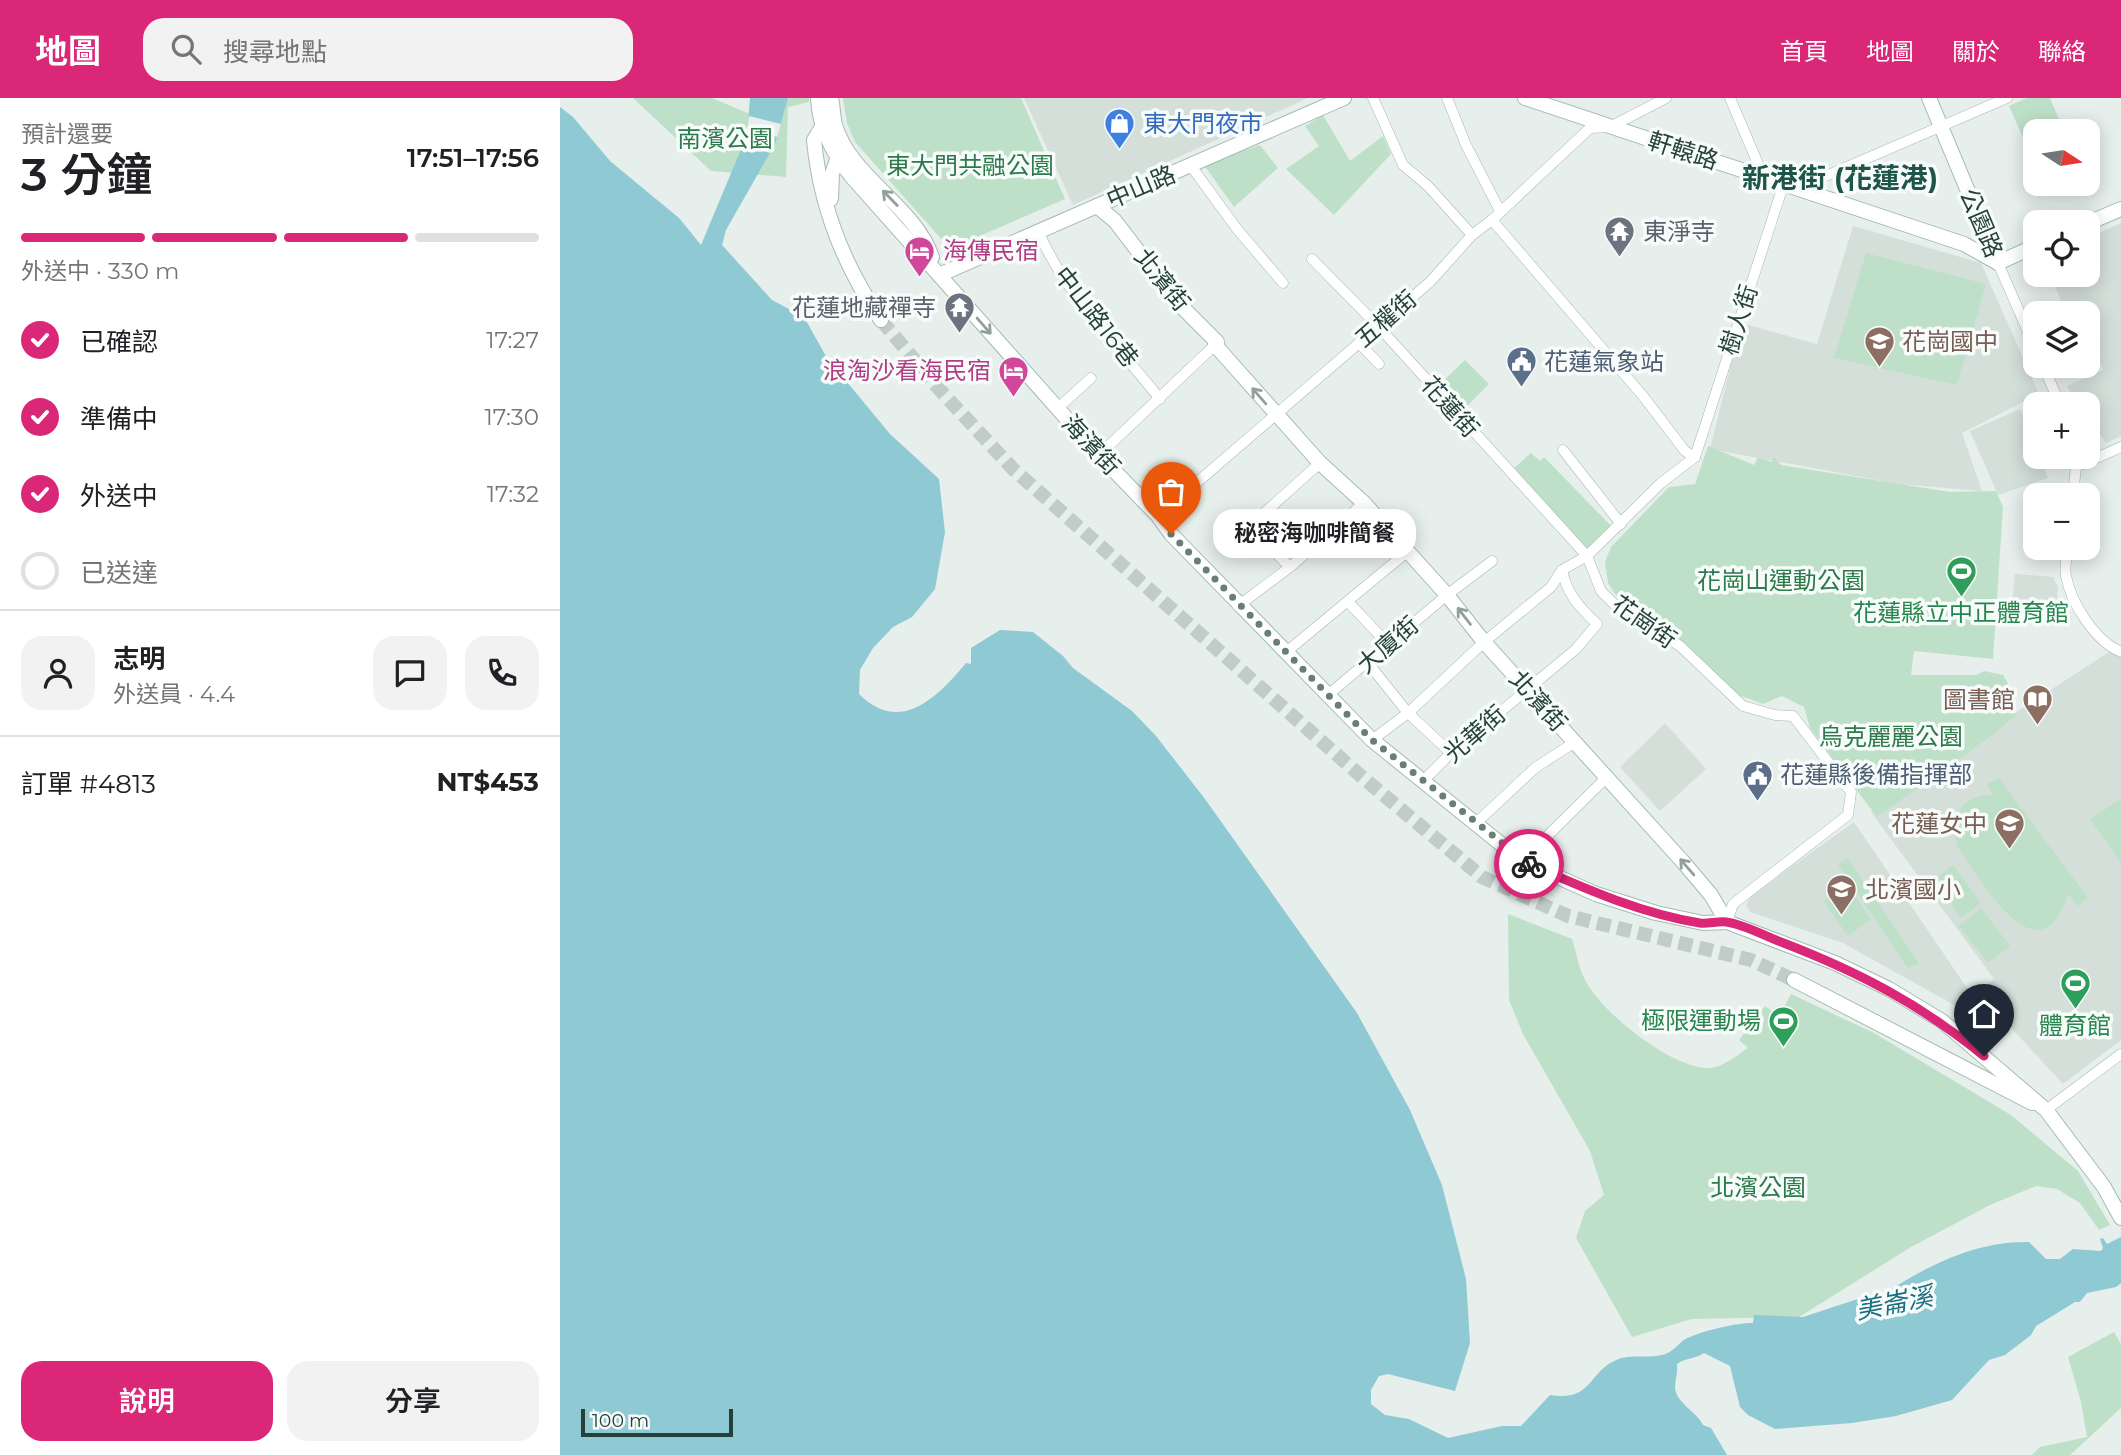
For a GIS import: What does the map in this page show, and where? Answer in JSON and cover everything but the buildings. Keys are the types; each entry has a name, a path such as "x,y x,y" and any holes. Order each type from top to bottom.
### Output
{"main road":[{"path":"818,98 822,127 814,140 816,161 831,221 861,290 881,320"},
{"path":"831,98 835,126 844,144 844,167 830,193 840,244"},
{"name":"中山路","path":"939,275 1343,98"},
{"name":"軒轅路","path":"1525,98 1964,244 1998,263"},
{"name":"公園路","path":"1929,98 1998,263"},
{"name":"海濱街","path":"822,127 844,167 1098,455 1158,516 1171,534 1238,606 1329,694 1372,740 1522,861 1595,894 1656,913 1703,923 1727,922"},
{"name":"海濱街","path":"844,144 929,247 939,275"},
{"name":"北濱街","path":"1097,206 1115,220 1177,302 1217,342 1215,345 1276,415 1320,463 1364,503 1447,594 1484,642 1711,895 1727,922"},
{"path":"2100,218 2121,209"},
{"path":"1998,263 2023,252"},
{"path":"1727,922 1835,963 1889,989 1942,1021 2046,1110 2104,1187 2121,1218"},
{"path":"1794,980 2046,1110"}],"street":[{"path":"1373,98 1403,165 1428,186 1472,235"},
{"path":"1447,98 1466,145 1500,211"},
{"name":"五權街","path":"1158,516 1430,282 1472,235 1492,220 1590,128 1610,127 1666,98"},
{"path":"1730,98 1764,179"},
{"path":"1791,186 1942,128 2007,98"},
{"path":"1191,166 1237,229 1283,283"},
{"name":"樹人街","path":"1695,457 1791,186"},
{"path":"1372,740 1408,713 1484,642 1551,587 1562,570 1587,556 1661,483 1695,457 1685,451 1643,396 1492,220"},
{"name":"中山路16巷","path":"1038,231 1049,256 1089,314 1160,399"},
{"name":"花蓮街","path":"1312,259 1377,325 1587,556"},
{"name":"公園路","path":"1998,263 2023,320"},
{"path":"1359,343 1379,364"},
{"path":"1098,455 1215,345"},
{"path":"1057,409 1091,378"},
{"path":"2100,455 2121,447"},
{"path":"1563,450 1621,524"},
{"path":"1290,567 1254,528 1320,463"},
{"path":"1238,606 1290,567 1364,503"},
{"path":"1285,653 1349,603 1407,552"},
{"name":"花崗街","path":"1587,556 1601,591 1614,604 1681,646 1743,706 1775,715 1793,716 1852,792 1848,815 1733,904 1727,922"},
{"path":"2067,560 2065,574 2074,600 2101,637 2118,651"},
{"name":"大廈街","path":"1329,694 1447,594 1492,561"},
{"name":"光華街","path":"1423,782 1451,753 1584,642 1597,624 1577,605 1565,587 1562,570"},
{"path":"1349,603 1388,644"},
{"path":"1368,663 1408,713 1451,753"},
{"path":"1475,824 1535,768 1575,742"},
{"path":"1522,861 1607,777"},
{"path":"2046,1110 2121,1054"}],"shaded area":[{"name":"東大門夜市","path":"1024,98 1308,98 1073,205"},
{"path":"2121,223 2121,436 2106,443 2100,434 2100,392 2070,392 2067,386 2085,378 2100,378 2100,371 2103,370 2100,363 2100,301 2061,301 2056,287 2100,287 2100,233"},
{"name":"花崗國中","path":"1853,226 1981,263 2023,358 2023,378 2032,378 2038,392 2023,392 2023,402 1962,433 1982,491 1899,484 1710,449 1741,323 1817,344"},
{"path":"2020,409 2023,416 2023,469 2045,469 2048,478 2023,483 2023,486 1998,495 1970,431"},
{"path":"2015,574 2053,577 2058,587 2056,608 2012,604"},
{"name":"花蓮女中","path":"2112,650 2121,654 2121,1040 2063,1084 1978,992 1994,979 1871,812 1926,771"},
{"path":"1665,723 1706,769 1660,811 1620,767"},
{"name":"北濱國小","path":"1854,822 1969,991 1954,1005 1843,943 1750,912 1746,905 1751,896"}],"green space":[{"name":"南濱公園","path":"633,98 712,98 750,114 753,98 809,98 809,102 788,107 786,177 711,171"},
{"name":"東大門共融公園","path":"843,98 1021,98 1065,199 959,245 944,242 855,142 847,123"},
{"path":"2027,98 2050,98 2059,119 2023,119 2023,138 2009,106"},
{"path":"1323,115 1350,161 1383,136 1391,154 1334,215 1286,169 1319,146 1305,126"},
{"path":"1260,145 1278,168 1234,207 1204,165"},
{"path":"1866,253 1986,284 1957,385 1834,358"},
{"path":"1465,360 1489,384 1464,409 1440,384"},
{"name":"花崗山運動公園","path":"1708,446 1754,465 1758,457 1772,462 1774,457 1781,465 1950,492 1996,491 2003,507 1993,659 1914,651 1911,675 1976,675 1984,671 2003,675 2012,690 2004,698 2017,714 1994,734 1877,817 1810,728 1804,707 1782,696 1763,704 1736,694 1659,623 1617,597 1608,583 1605,562 1611,547 1669,487 1695,484"},
{"path":"1531,453 1540,461 1544,457 1611,526 1587,549 1513,469"},
{"path":"1999,778 2088,898 2078,906 2068,894 2056,919 2042,929 2027,928 2012,918 1996,901 1958,848 1955,828 1960,811 1972,799 1993,795 1987,784"},
{"path":"2121,799 2121,862 2090,819"},
{"path":"1847,858 1919,963 1908,968 1838,865"},
{"path":"1953,865 1981,903 1961,918 1933,881"},
{"path":"1847,884 1871,919 1848,936 1823,901"},
{"path":"1981,908 2010,946 1988,963 1959,926"},
{"name":"北濱公園","path":"1508,914 1572,939 1585,980 1606,1008 1658,1049 1695,1066 1710,1068 1720,1065 1748,1048 1739,1040 1765,1006 1779,1016 1791,994 1874,1033 2011,1115 2078,1171 2110,1225 2099,1230 2080,1203 2057,1189 2036,1186 1990,1205 1911,1247 1799,1317 1692,1319 1632,1337 1576,1238 1585,1211 1604,1195 1590,1151 1523,1034 1509,1000"},
{"path":"2114,1332 2121,1344 2121,1408 2070,1455 2032,1455 2040,1447 2087,1437 2081,1402 2068,1357"}],"water":[{"name":"美崙溪","path":"750,98 788,98 775,144 726,230 722,245 772,300 804,317 827,358 890,434 939,479 945,532 935,589 912,617 893,627 873,648 860,670 859,694 874,706 889,711 917,707 943,688 966,663 971,664 971,648 1000,630 1033,632 1063,656 1073,668 1132,711 1156,736 1205,799 1357,1013 1410,1110 1442,1185 1466,1279 1470,1343 1455,1391 1388,1374 1379,1376 1371,1390 1371,1404 1385,1415 1409,1419 1448,1438 1502,1426 1521,1426 1550,1395 1563,1396 1581,1391 1605,1366 1614,1361 1666,1354 1684,1340 1698,1334 1753,1323 1754,1315 1803,1317 1873,1294 1880,1296 1933,1266 1989,1246 2029,1242 2046,1259 2060,1259 2073,1249 2101,1251 2103,1248 2100,1239 2103,1238 2107,1244 2121,1237 2121,1283 2116,1287 2087,1293 2080,1302 2075,1302 2036,1326 2031,1335 2005,1355 1989,1360 1952,1400 1896,1416 1852,1423 1775,1429 1748,1415 1740,1407 1730,1366 1704,1353 1680,1362 1677,1364 1676,1393 1703,1425 1711,1428 1727,1455 560,1455 560,107 573,117 610,161 679,218 701,245 742,147 742,138 747,135"}],"pier":[{"path":"749,116 781,124 777,137 747,130"}],"tunnel":[{"path":"881,320 939,389 1013,469 1362,777 1482,877 1568,916 1751,960 1794,980"}],"way so far":[{"path":"1171,534 1238,606 1329,694 1372,740 1529,864"}],"place":[{"name":"東大門夜市","path":"1120,151"},
{"name":"東淨寺","path":"1620,259"},
{"name":"海傳民宿","path":"920,278"},
{"name":"花蓮地藏禪寺","path":"959,335"},
{"name":"花崗國中","path":"1879,369"},
{"name":"花蓮氣象站","path":"1521,389"},
{"name":"浪淘沙看海民宿","path":"1014,398"},
{"name":"秘密海咖啡簡餐","path":"1171,534"},
{"name":"花蓮縣立中正體育館","path":"1961,598"},
{"name":"圖書館","path":"2038,727"},
{"name":"花蓮縣後備指揮部","path":"1757,802"},
{"name":"花蓮女中","path":"2010,851"},
{"name":"北濱國小","path":"1842,917"},
{"name":"體育館","path":"2075,1011"},
{"name":"極限運動場","path":"1784,1048"}],"district":[{"name":"新港街 (花蓮港)","path":"1840,178"}],"route":[{"path":"1529,864 1595,894 1656,913 1703,923 1727,922 1835,963 1889,989 1942,1021 1984,1056"}],"park label":[{"name":"烏克麗麗公園","path":"1891,737"}]}
